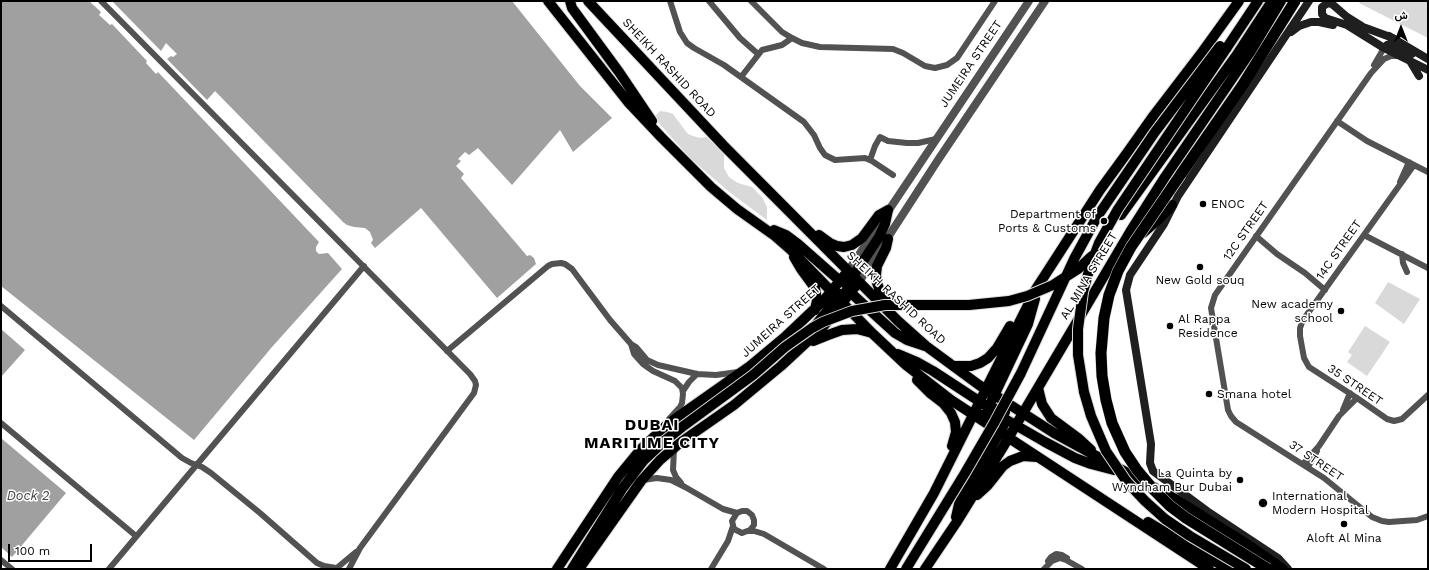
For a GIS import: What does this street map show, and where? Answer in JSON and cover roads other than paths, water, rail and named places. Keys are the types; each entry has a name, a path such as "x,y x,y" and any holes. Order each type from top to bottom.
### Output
{"highway":[{"path":"1268,569 1240,550 1186,518 1170,506 1153,489 1138,470 1123,447 1112,423 1102,376 1101,341 1109,295 1118,271 1131,247 1226,110 1294,1"}],"main road":[{"name":"SHEIKH RASHID ROAD","path":"548,1 617,89 661,137 711,187 737,209 791,250 898,320 926,346 994,395 1054,433 1202,516 1283,569"},
{"path":"570,1 572,8 639,101 661,137"},
{"name":"SHEIKH RASHID ROAD","path":"588,1 680,100 805,228 846,287 872,333 891,352 936,389 990,426 1209,569"},
{"path":"597,1 605,19"},
{"path":"1215,34 1220,21 1232,1"},
{"path":"990,426 989,411 994,395 1024,312 1036,289 1078,224 1154,114 1204,51 1239,1"},
{"path":"572,569 622,489 644,460 682,427 753,375 812,328 852,311 884,305 952,306 999,303 1032,294 1062,280 1078,269 1094,255 1236,56 1272,1"},
{"name":"AL MINA STREET","path":"925,569 972,498 1004,435 1016,425 1023,414 1121,247 1165,177 1254,46 1281,1"},
{"path":"1280,25 1300,1"},
{"path":"1121,247 1152,226 1172,205 1309,1"},
{"path":"1336,1 1351,16 1393,38 1428,59"},
{"path":"906,569 998,417 1021,372 1071,265 1098,217 1147,143 1223,48 1256,3"},
{"path":"1393,38 1363,27 1347,17 1332,4 1328,3 1324,6 1321,12 1325,18 1346,25 1384,48 1428,70"},
{"path":"1286,35 1303,24 1316,22 1332,24 1362,35"},
{"path":"1384,48 1391,44 1406,52 1418,54"},
{"path":"1223,48 1118,209 1102,237 1090,267 1083,292 1078,329 1078,355 1084,392 1093,422 1106,451 1128,482 1150,506 1178,528 1246,569"},
{"path":"1409,60 1419,76"},
{"path":"1172,205 1164,224 1130,275 1126,290 1151,444 1150,466 1156,475 1278,558 1288,569"},
{"path":"805,228 834,245 848,246 859,241 876,219 888,210"},
{"path":"799,350 808,335 846,287 879,237 885,224 888,210"},
{"path":"764,228 779,232 792,239 846,287 895,334 907,340 926,346"},
{"path":"888,239 886,248 877,266 876,279 880,292 898,320"},
{"path":"791,250 797,263 815,288 817,300 815,310"},
{"name":"JUMEIRA STREET","path":"557,569 625,467 641,449 678,416 750,366 815,310 846,287"},
{"path":"890,569 924,512 980,402 994,395 1028,324 1036,289"},
{"path":"953,366 971,366 988,358 997,348 1013,322 1024,312"},
{"path":"579,569 641,480 674,446 734,405 799,350 816,340 842,330 857,329 872,333"},
{"path":"891,352 925,366 980,402 989,411 1004,416 1045,442 1083,461 1107,469 1124,471"},
{"path":"906,365 916,380 943,403 949,409 953,417 955,437 943,474"},
{"path":"1038,388 1042,404 1051,418 1078,438 1098,458"},
{"path":"956,523 964,493 1004,435 1004,416 994,395"},
{"path":"973,414 989,411"},
{"path":"1004,416 1023,414"},
{"path":"972,498 988,485 1000,469 1007,463 1019,457 1037,457"},
{"path":"1117,509 1160,529 1224,566"}],"street":[{"path":"102,1 473,377 476,385 474,394 360,548 349,569"},
{"path":"670,1 680,32 687,43 716,59 804,122 814,135 822,152 828,157 839,160 861,158 870,160 893,175"},
{"path":"709,1 737,35 758,54"},
{"path":"751,1 782,32 802,43 814,46 893,49 931,68 939,68 950,63 956,58 995,1"},
{"name":"JUMEIRA STREET","path":"888,210 1030,1"},
{"name":"JUMEIRA STREET","path":"846,287 888,239 938,160 1045,1"},
{"path":"741,77 758,54 765,49 782,45 792,38"},
{"name":"12C STREET","path":"1371,73 1384,48"},
{"name":"12C STREET","path":"1236,422 1228,410 1219,360 1211,305 1215,295 1371,73 1384,59 1391,56 1400,56"},
{"path":"1335,123 1428,172"},
{"path":"870,160 873,150 880,137 884,140 896,143 913,143 936,139"},
{"name":"14C STREET","path":"1302,352 1300,336 1302,324 1398,185 1411,163"},
{"path":"1365,233 1428,268"},
{"path":"1254,238 1326,288"},
{"path":"1402,254 1403,263 1407,272"},
{"path":"447,351 548,266 557,263 565,264 572,269 610,320 631,344 651,362 697,374 723,375 738,372 750,366"},
{"path":"109,569 364,266"},
{"path":"1,306 182,458 211,473 260,513 322,569"},
{"path":"631,344 634,354 642,364 649,369 676,381 683,391 681,405 659,432"},
{"name":"35 STREET","path":"1302,352 1305,361 1311,369 1350,393 1387,419 1394,421 1405,417 1428,395"},
{"path":"683,391 697,374"},
{"path":"1306,466 1339,416 1350,393"},
{"path":"1339,416 1357,398"},
{"name":"37 STREET","path":"1236,422 1306,466 1338,489 1367,514 1377,520 1389,522 1410,521 1422,519 1428,516"},
{"path":"1,423 136,536"},
{"path":"674,446 673,470 676,477 686,487"},
{"path":"641,480 662,478 671,480 686,487 726,512 739,532"},
{"path":"720,507 737,513 747,511 752,515 754,522 764,534"},
{"path":"711,569 728,541 732,523 737,513"},
{"path":"748,531 754,522"},
{"path":"728,541 739,532 754,531 764,534 824,569"},
{"path":"317,563 328,567 338,568 360,548"},
{"path":"1045,569 1048,559 1057,556 1072,562 1082,569"},
{"path":"1,560 12,569"}],"water":[{"path":"1,1 89,1 101,12 99,15 110,25 112,24 147,61 146,63 156,74 158,72 319,242 316,247 316,251 319,254 328,253 342,269 272,347 194,440 1,286"},
{"path":"112,1 512,1 580,86 612,118 573,152 560,130 512,185 478,148 469,155 465,152 458,159 461,161 456,166 464,174 461,178 527,256 530,255 534,258 536,264 497,298 421,208 375,248 371,243 373,240 370,232 365,228 354,227 343,222 215,91 207,100 167,59 177,54 166,43 161,51"},
{"path":"1,329 25,350 1,377"},
{"name":"Dock 2","path":"1,438 66,493 12,557 1,547"}],"place":[{"name":"ENOC","path":"1203,204"},
{"name":"Department of Ports & Customs","path":"1104,221"},
{"name":"New Gold souq","path":"1200,267"},
{"name":"New academy school","path":"1341,311"},
{"name":"Al Rappa Residence","path":"1170,326"},
{"name":"Smana hotel","path":"1209,394"},
{"name":"La Quinta by Wyndham Bur Dubai","path":"1240,480"},
{"name":"International Modern Hospital","path":"1263,503"},
{"name":"Aloft Al Mina","path":"1344,524"}],"district":[{"name":"DUBAI MARITIME CITY","path":"652,434"}]}
